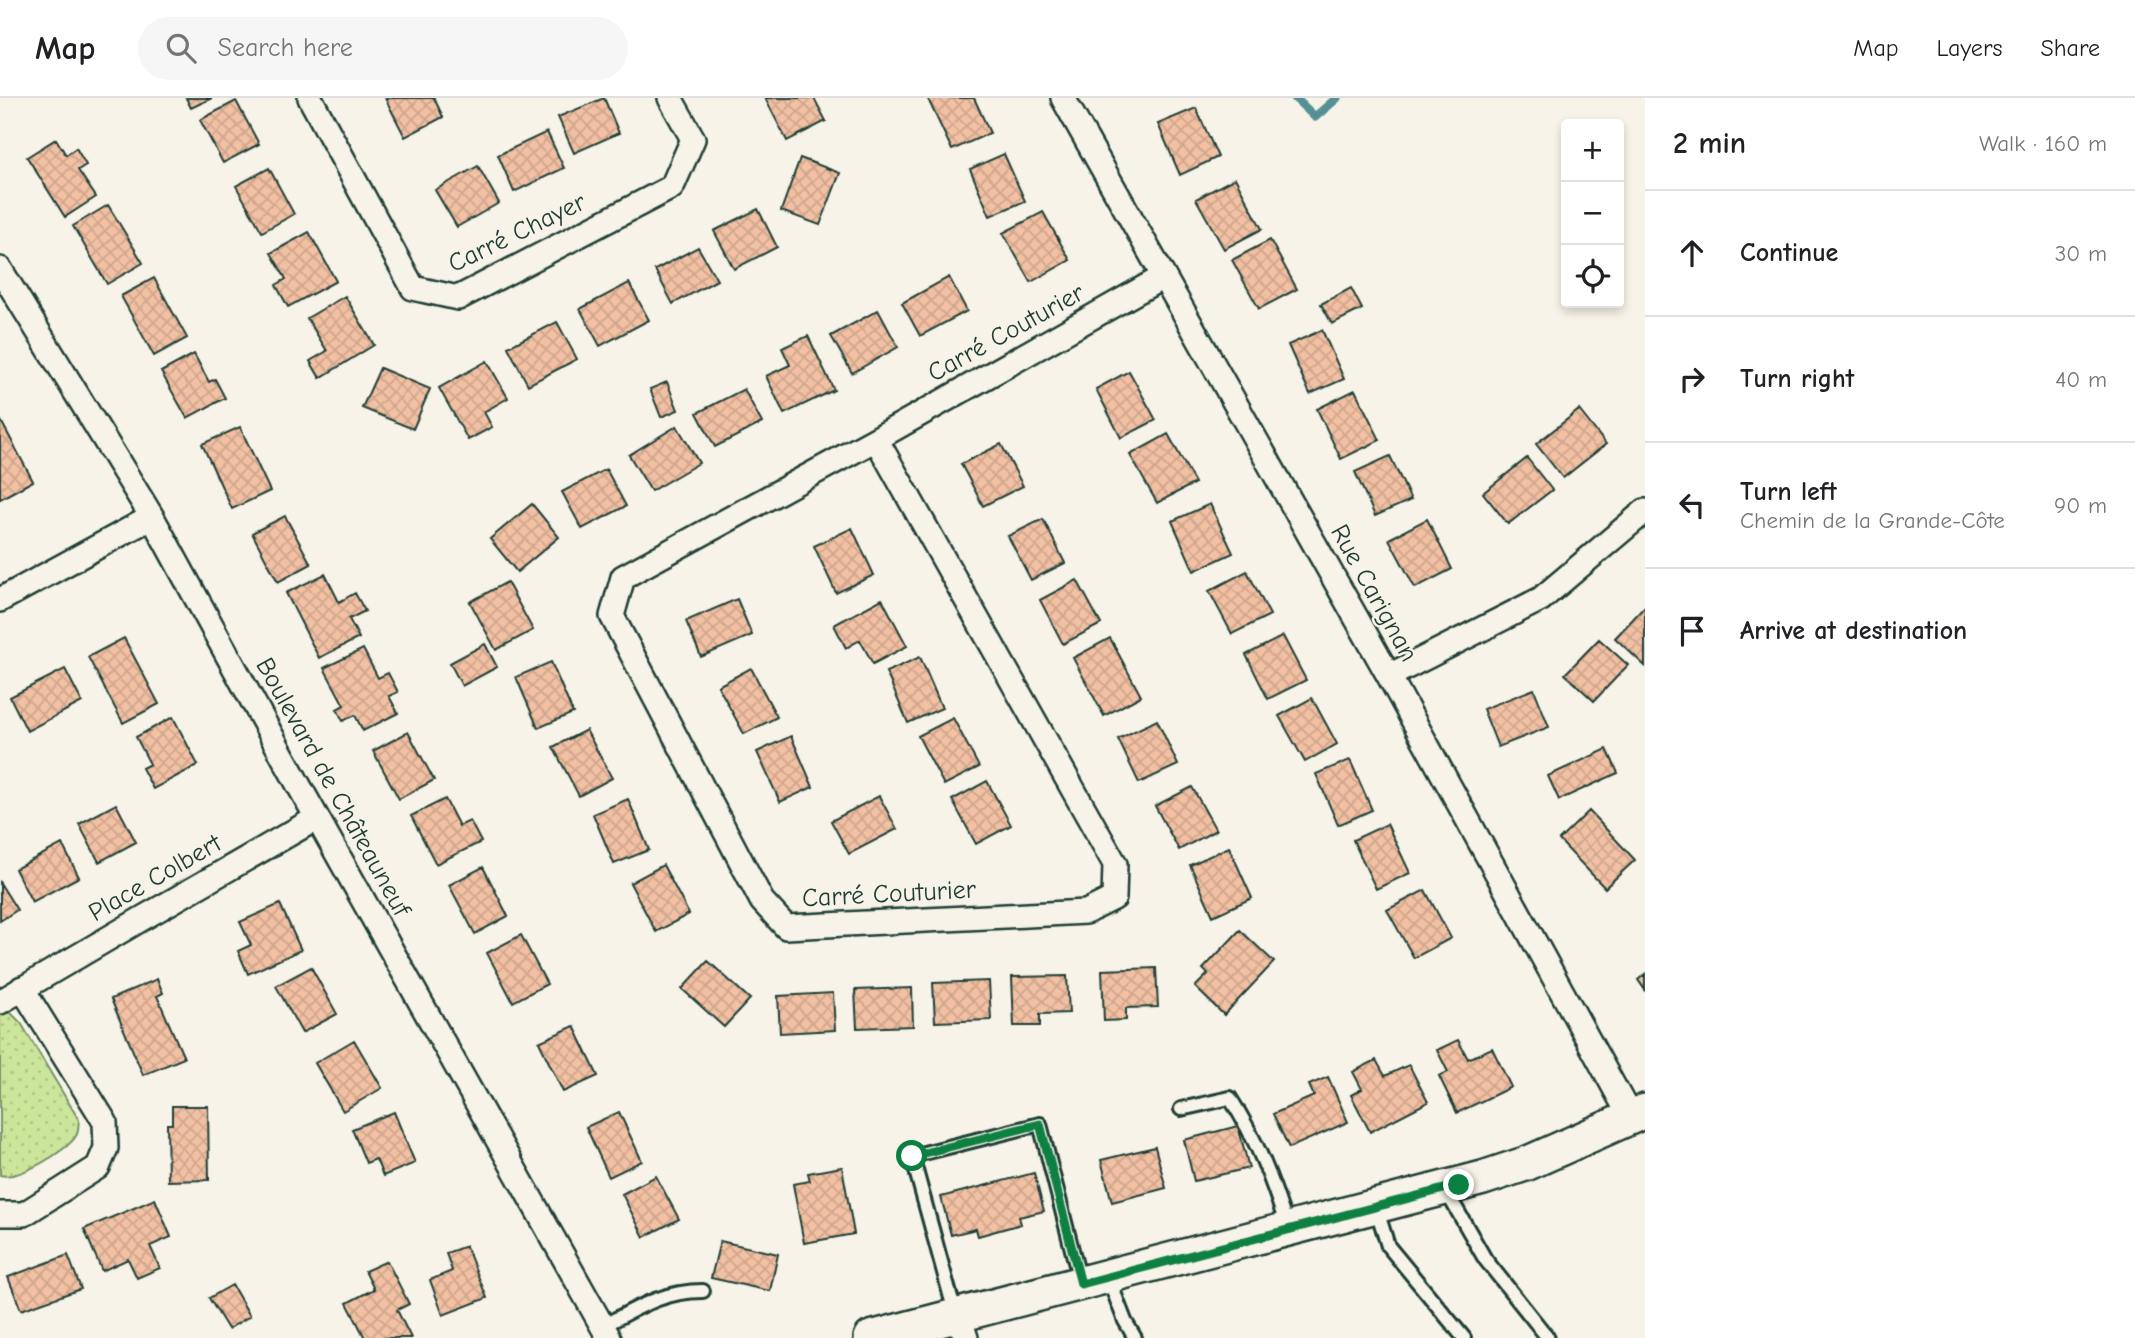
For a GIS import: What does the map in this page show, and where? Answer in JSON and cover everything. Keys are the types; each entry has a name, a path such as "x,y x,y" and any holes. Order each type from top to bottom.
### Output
{"main road":[{"path":"871,1338 948,1329 1095,1281 1445,1189 1528,1163 1638,1115"}],"street":[{"name":"Carré Chayer","path":"310,98 413,288 458,298 672,187 693,139 670,98"},
{"name":"Rue Carignan","path":"1063,98 1638,1115"},
{"name":"Boulevard de Châteauneuf","path":"0,269 152,517 317,818 606,1332"},
{"name":"Carré Couturier","path":"876,439 1115,864 1114,898 1086,912 786,927 762,901 612,616 623,577 876,439 1163,277"},
{"path":"1389,676 1541,599 1645,511"},
{"path":"0,600 152,517"},
{"name":"Place Colbert","path":"0,1002 317,818"},
{"path":"0,1214 24,1214 98,1167 106,1148 105,1122 22,988"}],"lane":[{"path":"1181,1109 1230,1098 1261,1150 1288,1230"},
{"path":"948,1329 951,1298 912,1156 1040,1124 1095,1281 1135,1338"},
{"path":"1445,1189 1485,1259 1548,1338"},
{"path":"1376,1207 1388,1246 1464,1338"},
{"path":"606,1332 653,1300 670,1294 703,1291"}],"green space":[{"path":"0,1013 11,1013 21,1023 79,1120 76,1136 62,1150 29,1169 8,1175 0,1175"}],"building":[{"path":"186,98 212,98 191,108"},
{"path":"385,98 434,98 443,117 405,137"},
{"path":"604,98 619,133 574,153 558,117"},
{"path":"765,98 814,98 826,121 787,141"},
{"path":"974,98 990,133 952,150 928,99"},
{"path":"236,101 259,144 223,163 200,120"},
{"path":"1196,108 1218,157 1180,175 1158,124"},
{"path":"547,132 564,168 514,192 498,155"},
{"path":"56,139 66,155 76,148 86,165 78,170 96,197 65,217 27,157"},
{"path":"1004,154 1025,201 990,216 970,169"},
{"path":"800,158 840,173 820,225 781,211"},
{"path":"478,166 499,203 457,227 435,190"},
{"path":"269,168 294,214 262,232 236,186"},
{"path":"1235,178 1262,229 1224,249 1196,199"},
{"path":"108,205 143,263 107,284 73,226"},
{"path":"758,209 777,247 734,269 714,231"},
{"path":"1043,212 1070,260 1031,282 1003,233"},
{"path":"309,232 336,281 288,307 276,285 286,279 271,253"},
{"path":"1270,240 1297,289 1259,309 1232,260"},
{"path":"698,247 717,280 673,304 655,270"},
{"path":"949,277 967,311 920,336 902,303"},
{"path":"154,278 187,338 154,356 121,296"},
{"path":"629,283 649,320 600,346 580,309"},
{"path":"1351,288 1362,309 1332,324 1321,304"},
{"path":"345,296 374,345 320,378 310,361 327,351 307,318"},
{"path":"878,310 898,347 852,373 831,336"},
{"path":"557,322 577,359 528,385 508,347"},
{"path":"1322,330 1344,379 1310,394 1288,345"},
{"path":"808,336 834,390 784,414 766,376 790,365 782,348"},
{"path":"194,354 209,382 215,379 225,398 187,418 161,372"},
{"path":"487,361 508,398 484,412 492,427 468,440 439,388"},
{"path":"380,368 430,389 413,429 362,408"},
{"path":"1129,371 1156,420 1121,438 1096,389"},
{"path":"667,382 678,410 661,417 650,389"},
{"path":"744,389 762,423 715,447 697,413"},
{"path":"1355,390 1380,440 1341,459 1317,409"},
{"path":"1579,410 1606,444 1563,478 1536,444"},
{"path":"0,419 33,481 0,499"},
{"path":"677,426 699,463 651,491 629,455"},
{"path":"240,427 270,491 232,509 202,444"},
{"path":"1168,434 1195,483 1157,503 1130,455"},
{"path":"1001,444 1023,486 983,506 961,464"},
{"path":"1390,456 1411,500 1375,516 1355,472"},
{"path":"1527,458 1552,490 1508,524 1483,493"},
{"path":"606,469 626,506 582,529 562,492"},
{"path":"532,504 559,537 517,572 490,539"},
{"path":"1210,504 1233,553 1194,571 1172,521"},
{"path":"285,516 311,564 278,582 252,533"},
{"path":"1043,519 1065,563 1031,580 1008,536"},
{"path":"1427,519 1452,569 1415,588 1389,539"},
{"path":"852,528 874,575 836,593 814,546"},
{"path":"1247,571 1270,615 1232,634 1209,591"},
{"path":"325,574 339,602 355,593 365,611 349,619 359,638 319,658 286,593"},
{"path":"1077,580 1101,624 1063,644 1040,600"},
{"path":"507,582 533,630 496,650 470,602"},
{"path":"737,599 752,635 701,657 686,621"},
{"path":"882,599 907,646 873,664 860,640 846,648 834,625"},
{"path":"1645,606 1645,666 1615,638"},
{"path":"1283,636 1306,680 1268,699 1246,655"},
{"path":"124,638 159,704 123,723 88,657"},
{"path":"1110,638 1141,696 1104,716 1073,658"},
{"path":"1599,639 1628,665 1594,701 1565,674"},
{"path":"485,644 497,667 462,686 450,663"},
{"path":"363,649 378,678 388,673 398,692 389,696 398,713 363,731 355,715 343,721 337,709 344,705 324,668"},
{"path":"920,657 942,708 908,723 886,672"},
{"path":"551,662 573,713 538,728 516,677"},
{"path":"751,668 777,717 744,734 718,686"},
{"path":"65,669 82,702 27,731 10,697"},
{"path":"1534,689 1549,727 1498,747 1483,709"},
{"path":"1312,698 1337,744 1305,762 1279,716"},
{"path":"173,717 198,765 153,789 142,768 150,764 136,737"},
{"path":"953,718 979,767 944,785 918,736"},
{"path":"1157,720 1178,765 1139,783 1118,739"},
{"path":"586,730 612,778 579,796 553,747"},
{"path":"408,732 434,780 399,799 373,751"},
{"path":"791,736 813,787 780,802 757,752"},
{"path":"1607,749 1618,773 1559,800 1548,776"},
{"path":"1350,760 1372,810 1338,825 1316,774"},
{"path":"987,781 1011,825 976,844 952,800"},
{"path":"1192,787 1216,830 1179,850 1155,806"},
{"path":"879,796 897,829 849,854 831,821"},
{"path":"445,799 459,826 470,821 481,842 436,864 411,816"},
{"path":"628,799 649,850 614,864 593,814"},
{"path":"116,804 136,842 99,862 79,824"},
{"path":"1589,811 1635,860 1605,888 1559,840"},
{"path":"1387,824 1410,873 1376,889 1353,840"},
{"path":"62,844 79,877 32,902 15,869"},
{"path":"1229,847 1252,898 1213,916 1190,865"},
{"path":"663,865 689,914 656,932 630,883"},
{"path":"483,867 508,916 475,934 449,885"},
{"path":"0,883 17,910 0,921"},
{"path":"1425,890 1451,938 1414,958 1387,910"},
{"path":"280,904 301,950 248,974 238,951 251,945 240,922"},
{"path":"1240,930 1274,962 1224,1015 1195,987 1208,974 1203,969"},
{"path":"521,935 547,984 513,1002 487,953"},
{"path":"708,961 750,999 724,1027 682,989"},
{"path":"311,967 337,1014 302,1033 276,986"},
{"path":"1156,968 1158,1007 1126,1008 1126,1020 1104,1021 1102,970"},
{"path":"1645,974 1645,990 1638,980"},
{"path":"1067,976 1069,1013 1040,1014 1040,1026 1014,1026 1012,977"},
{"path":"157,979 163,993 157,996 184,1058 143,1075 111,999"},
{"path":"989,981 991,1020 935,1022 933,983"},
{"path":"912,988 913,1026 857,1028 855,990"},
{"path":"833,993 835,1030 780,1033 778,996"},
{"path":"574,1026 598,1076 563,1092 539,1042"},
{"path":"354,1040 382,1088 343,1111 315,1063"},
{"path":"1458,1040 1468,1059 1492,1048 1511,1087 1457,1113 1439,1076 1448,1072 1437,1050"},
{"path":"1376,1060 1385,1076 1409,1065 1428,1102 1370,1132 1351,1095 1362,1089 1353,1072"},
{"path":"1328,1077 1348,1122 1289,1148 1273,1114 1314,1096 1309,1085"},
{"path":"172,1106 208,1106 209,1180 168,1181 167,1124 172,1124"},
{"path":"394,1112 415,1163 383,1176 376,1159 366,1163 352,1129"},
{"path":"619,1112 642,1161 609,1177 586,1127"},
{"path":"1238,1126 1249,1168 1194,1181 1184,1140"},
{"path":"1155,1147 1166,1188 1112,1202 1101,1160"},
{"path":"842,1167 854,1234 804,1243 793,1184 810,1181 808,1173"},
{"path":"1034,1173 1044,1211 1019,1217 1021,1224 978,1236 976,1229 951,1235 941,1197"},
{"path":"656,1176 679,1219 644,1237 622,1194"},
{"path":"155,1199 171,1237 150,1246 160,1268 137,1278 128,1259 102,1271 84,1229"},
{"path":"720,1241 778,1254 770,1291 711,1278"},
{"path":"466,1246 487,1298 443,1315 430,1280 452,1271 446,1253"},
{"path":"68,1255 81,1289 21,1310 8,1277"},
{"path":"387,1261 409,1304 397,1310 411,1338 365,1338 347,1303 374,1289 365,1271"},
{"path":"232,1285 250,1316 228,1329 209,1298"}],"waterway":[{"path":"1295,98 1315,117 1337,98"}],"route":[{"path":"912,1156 1040,1124 1081,1284 1459,1185"}]}
